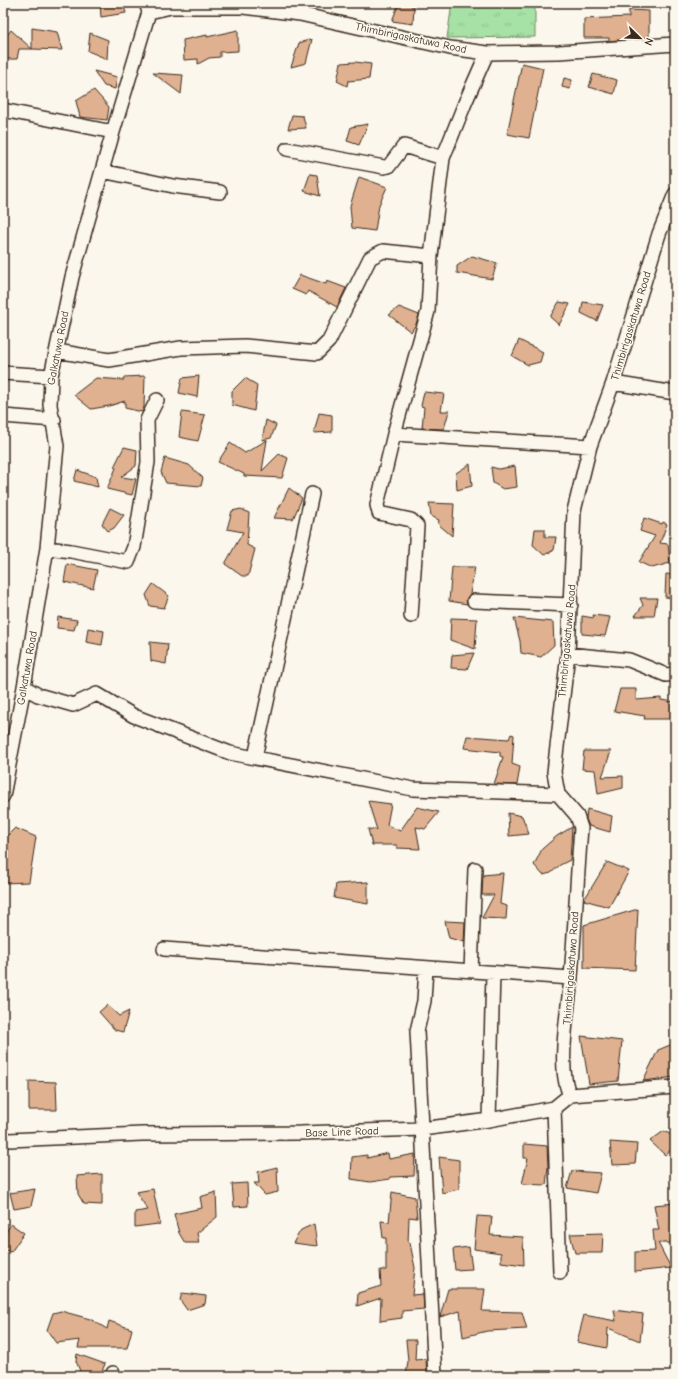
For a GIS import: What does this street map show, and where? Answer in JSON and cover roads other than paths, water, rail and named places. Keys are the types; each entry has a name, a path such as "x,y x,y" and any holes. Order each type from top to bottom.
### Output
{"street":[{"name":"Thimbirigaskatuwa Road","path":"148,8 243,5 300,14 450,48 487,53 559,52 675,44"},
{"name":"Galkatuwa Road","path":"3,796 24,687 47,548 57,446 54,420 50,405 51,376 72,277 148,8"},
{"path":"411,616 417,526 411,520 379,513 377,505 394,434 428,311 430,256 443,158 465,102 487,53"},
{"path":"3,110 113,132"},
{"path":"287,149 384,167 389,166 404,146 443,158"},
{"path":"102,171 173,186 220,192"},
{"name":"Thimbirigaskatuwa Road","path":"570,1095 566,1087 564,1056 581,828 577,816 558,794 554,772 568,654 574,511 590,446 613,383 659,234 675,194"},
{"path":"57,351 109,360 181,348 245,346 317,353 328,341 370,258 383,251 430,256"},
{"path":"3,373 51,376"},
{"path":"613,383 675,393"},
{"path":"47,548 128,562 134,547 148,462 147,420 157,400"},
{"path":"3,416 54,420"},
{"path":"394,434 590,446"},
{"path":"255,757 312,494"},
{"path":"474,601 571,604"},
{"path":"568,654 629,660 666,675 675,674"},
{"path":"24,687 38,695 73,705 97,694 134,716 230,753 413,788 558,794"},
{"path":"471,971 475,869"},
{"path":"164,949 571,978"},
{"path":"426,968 424,1001 417,1031 435,1376"},
{"path":"489,1120 493,973"},
{"path":"570,1095 675,1087"},
{"name":"Base Line Road","path":"3,1138 10,1140 142,1134 301,1134 422,1129 489,1120 554,1108 570,1095"},
{"path":"554,1108 560,1272"}]}
